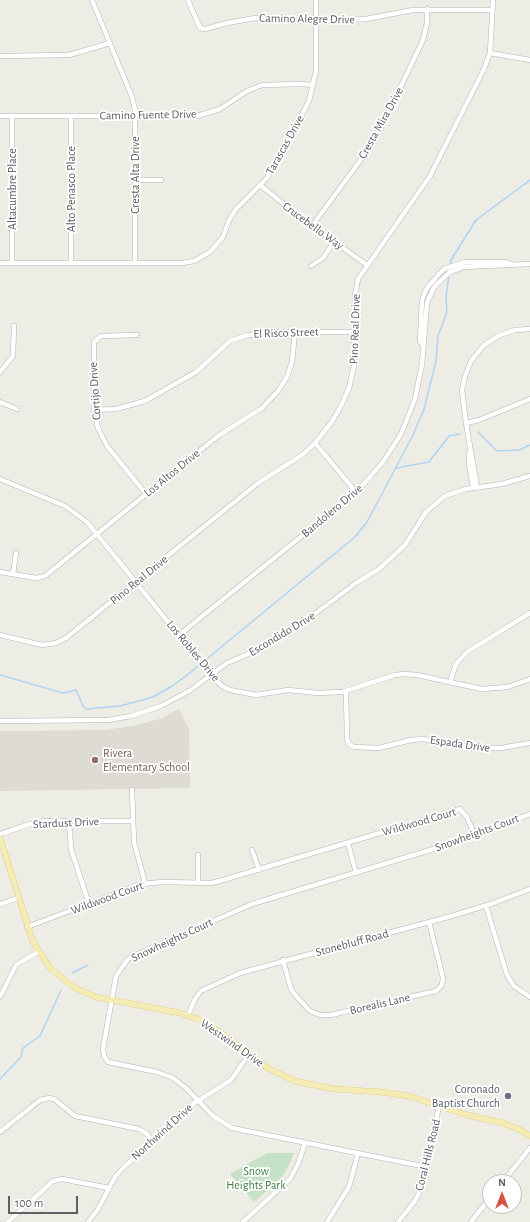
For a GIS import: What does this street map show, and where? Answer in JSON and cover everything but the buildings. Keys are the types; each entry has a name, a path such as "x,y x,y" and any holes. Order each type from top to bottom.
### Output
{"main road":[{"name":"Westwind Drive","path":"0,838 27,927 38,952 50,969 68,984 90,995 188,1015 212,1026 268,1069 295,1081 334,1089 394,1093 421,1099 467,1115 503,1123 530,1136"}],"street":[{"name":"Cresta Alta Drive","path":"92,0 132,96 135,116 135,263"},
{"name":"Camino Alegre Drive","path":"188,0 200,28 205,29 255,18 316,21 358,20 401,11 427,9 492,10"},
{"name":"Tarascas Drive","path":"0,263 182,263 202,257 219,243 232,215 260,185 279,159 309,101 316,71 316,0"},
{"name":"Pino Real Drive","path":"0,635 35,644 56,643 66,638 245,493 298,458 315,443 338,412 348,388 355,361 357,285 367,265 436,167 490,53 493,0"},
{"name":"Cresta Mira Drive","path":"312,226 365,154 383,124 423,40 427,23 427,9"},
{"path":"0,56 70,56 110,44"},
{"path":"490,53 530,60"},
{"name":"Camino Fuente Drive","path":"0,116 135,116 206,114 220,109 247,91 262,85 313,85"},
{"name":"Altacumbre Place","path":"12,116 12,263"},
{"name":"Alto Penasco Place","path":"71,116 71,263"},
{"path":"136,180 161,180"},
{"name":"Crucebello Way","path":"260,185 312,226 367,265"},
{"path":"311,266 323,258 334,242"},
{"name":"Bandolero Drive","path":"423,345 420,341 422,300 427,288 444,269 465,262 506,262 513,264 530,264"},
{"name":"Bandolero Drive","path":"179,635 356,492 380,466 401,434 418,387 426,303 433,289 443,277 457,268 469,266 506,266 513,264"},
{"path":"0,372 13,356 14,326"},
{"path":"475,488 473,460 470,451 462,390 464,376 471,361 484,345 500,335 515,330 530,329"},
{"name":"Los Altos Drive","path":"0,572 43,578 218,436 269,402 283,385 290,369 294,352 294,332"},
{"name":"El Risco Street","path":"94,410 124,407 151,398 196,372 218,351 235,339 254,333 356,332"},
{"name":"Cortijo Drive","path":"136,335 101,336 94,342 94,410 98,428 107,446 146,494"},
{"path":"466,423 479,420 530,399"},
{"path":"0,402 17,409"},
{"path":"315,443 356,492"},
{"name":"Escondido Drive","path":"0,720 95,721 123,718 148,711 173,700 227,663 260,649 335,600 356,583 388,562 397,553 432,506 451,493 502,484 530,476"},
{"name":"Los Robles Drive","path":"0,479 66,506 87,522 210,674 222,686 249,695 288,690 318,693 346,691 395,675 404,674 474,687 494,689 517,685 530,679"},
{"path":"12,574 16,552"},
{"path":"450,682 456,664 467,652 530,613"},
{"name":"Espada Drive","path":"346,691 346,738 349,744 354,747 386,747 411,740 423,739 474,748 501,748 530,743"},
{"path":"132,790 134,842 145,883"},
{"name":"Wildwood Court","path":"27,927 145,883 212,883 460,810 467,817 474,834"},
{"name":"Snowheights Court","path":"427,1167 232,1128 218,1120 179,1082 165,1075 112,1064 105,1059 103,1049 116,976 128,959 252,904 450,844 530,814"},
{"path":"69,821 71,849 90,904"},
{"name":"Stardust Drive","path":"0,834 30,824 69,821 132,821"},
{"path":"348,843 356,872"},
{"path":"252,850 259,870"},
{"path":"198,856 198,882"},
{"name":"Stonebluff Road","path":"188,1015 194,999 204,989 252,969 486,906 530,889"},
{"path":"0,904 18,898"},
{"path":"486,906 507,975 514,986 530,997"},
{"name":"Borealis Lane","path":"283,960 292,989 296,996 304,1006 320,1015 331,1015 436,991 442,985 443,978 429,922"},
{"path":"0,997 16,965 38,952"},
{"name":"Northwind Drive","path":"88,1222 118,1173 198,1100 231,1080 249,1054"},
{"path":"0,1132 40,1100 49,1098 54,1099 75,1116 139,1129 147,1134 152,1141"},
{"name":"Coral Hills Road","path":"398,1222 419,1194 427,1167 439,1106"},
{"path":"243,1222 290,1179 298,1164 305,1143"},
{"path":"509,1174 530,1148"},
{"path":"327,1222 349,1187 358,1153"},
{"path":"8,1222 53,1181 62,1179 109,1188"},
{"path":"471,1222 482,1208"}],"shaded area":[{"name":"Rivera Elementary School","path":"179,709 189,729 190,788 0,791 0,731 106,730 138,725 162,718"}],"green space":[{"name":"Snow Heights Park","path":"267,1153 294,1153 282,1177 254,1202 230,1174"}],"waterway":[{"path":"450,272 451,260 476,220 530,180"},
{"path":"0,675 63,693 76,690 83,706 86,709 120,706 153,697 186,676 355,537 367,522 413,435 424,409 436,361 438,336 447,312 446,298 449,275"},
{"path":"478,432 497,451 519,450 530,445"},
{"path":"396,468 429,462 449,436 460,434"},
{"path":"72,973 88,965"},
{"path":"0,1079 21,1057 23,1048 40,1036 61,990"}],"place":[{"name":"Rivera Elementary School","path":"95,760"},
{"name":"Coronado Baptist Church","path":"508,1096"}]}
